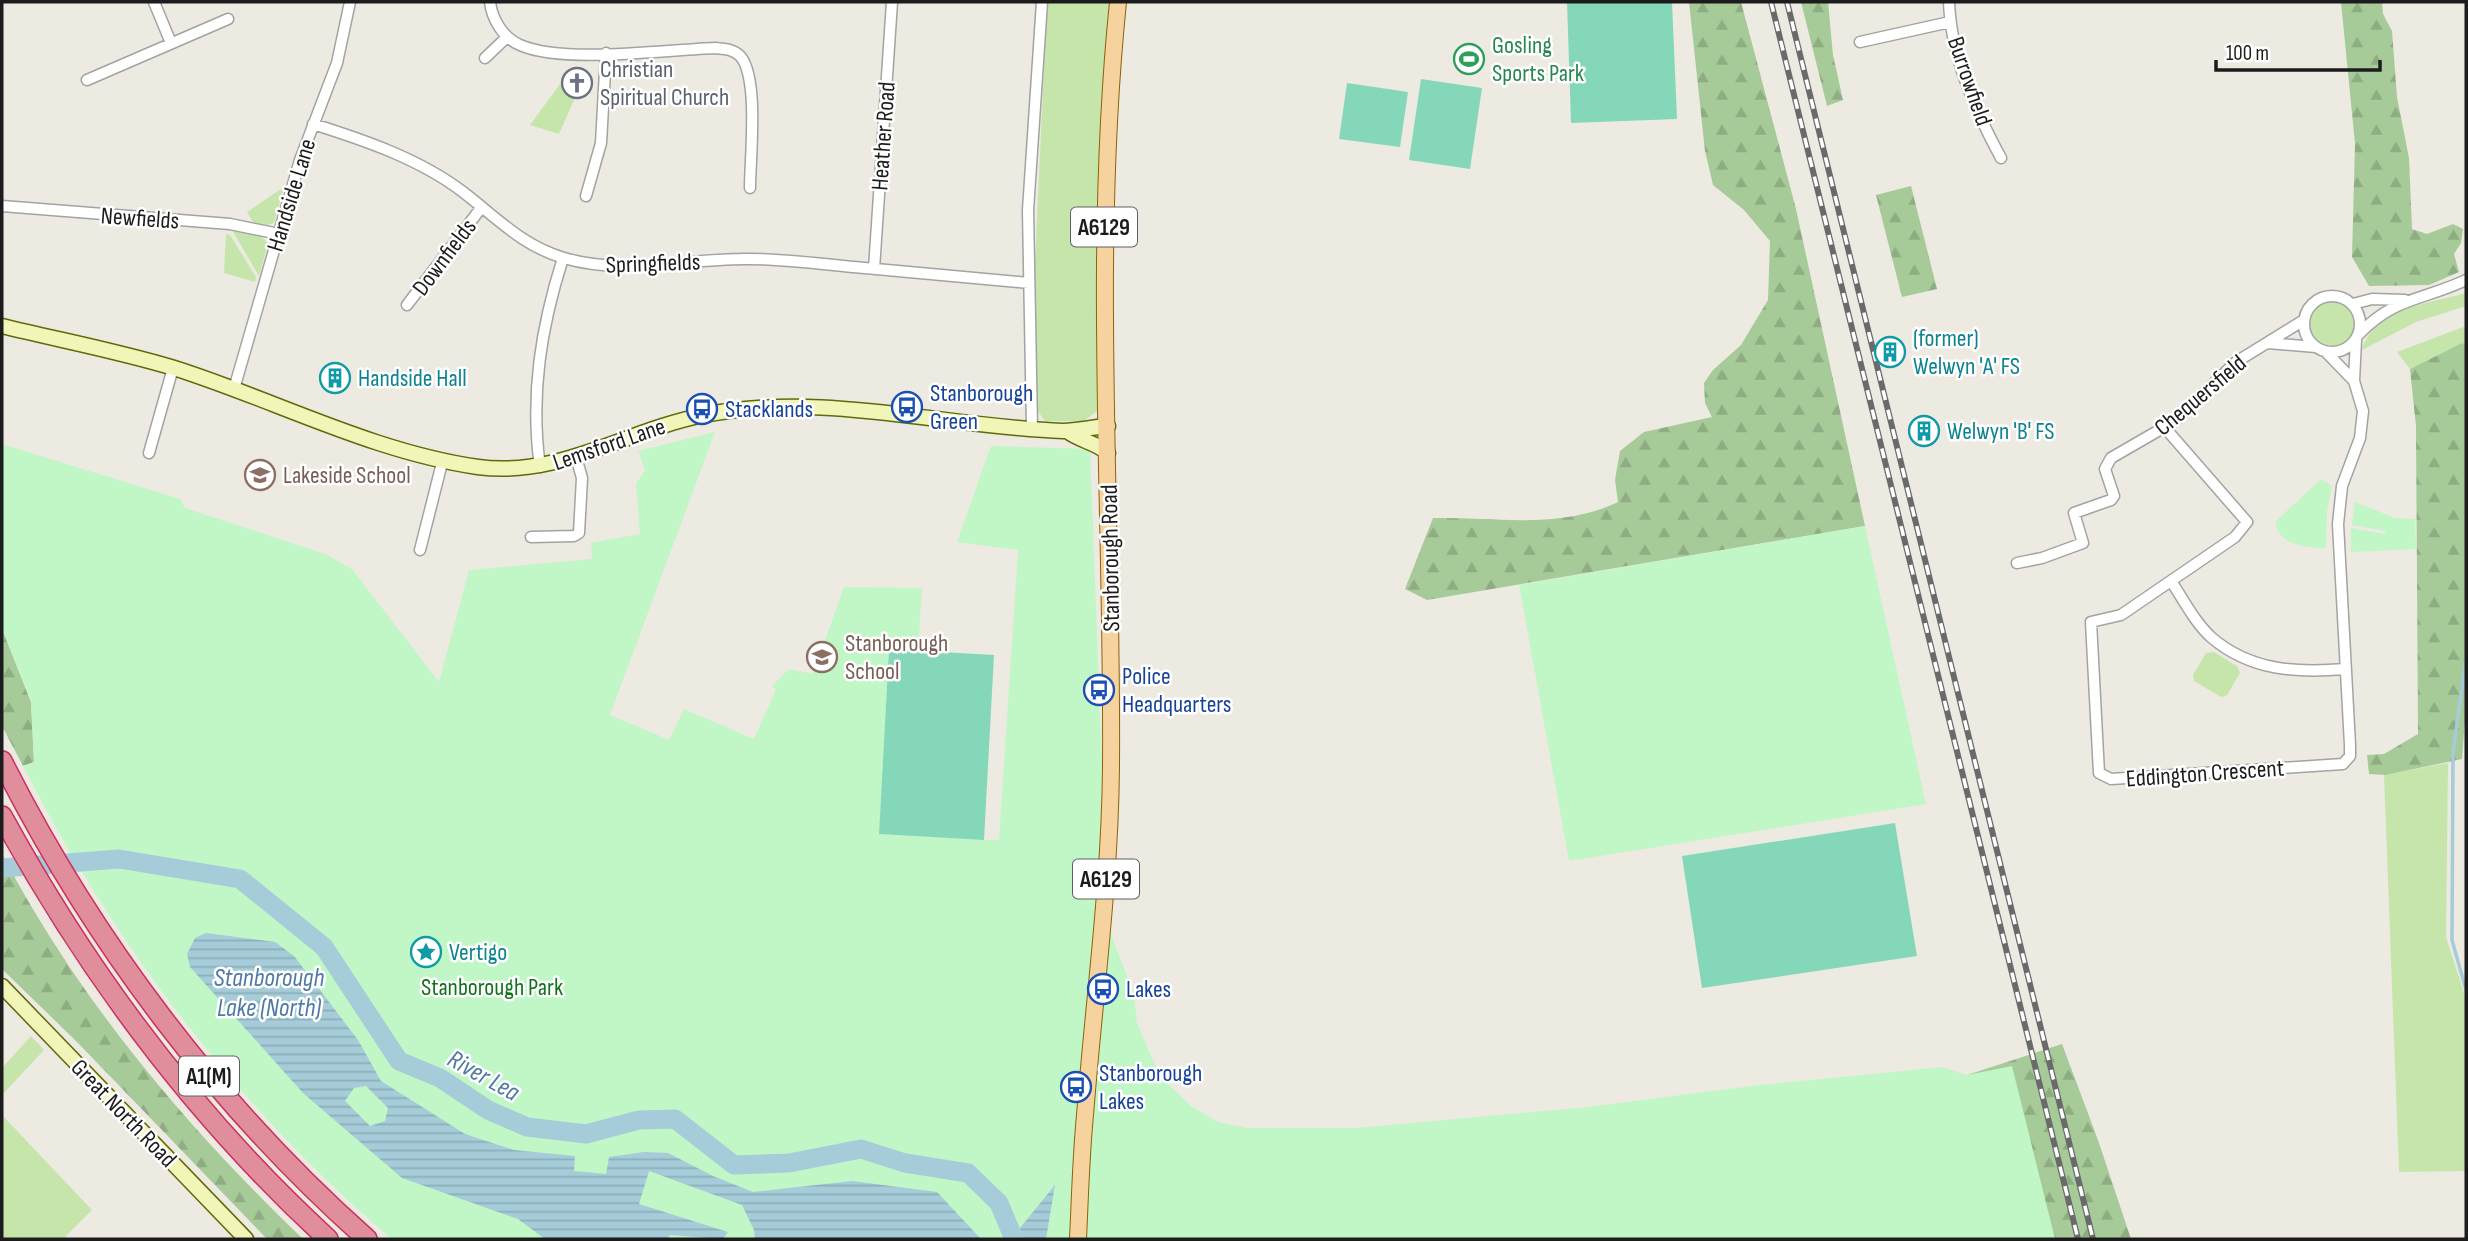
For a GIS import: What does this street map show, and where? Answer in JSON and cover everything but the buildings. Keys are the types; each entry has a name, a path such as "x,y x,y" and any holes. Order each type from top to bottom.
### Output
{"highway":[{"name":"A1(M)","path":"2,761 76,893 137,983 205,1071 294,1170 367,1239"},
{"name":"A1(M)","path":"2,816 52,904 91,963 168,1067 224,1133 328,1239"}],"main road":[{"name":"Stanborough Road","path":"1078,1239 1085,1115 1110,825 1104,211 1118,2"}],"street":[{"path":"154,2 171,43"},
{"name":"Handside Lane","path":"234,389 313,124 337,63 350,2"},
{"path":"489,2 496,22 507,37 531,49 551,53 715,48 732,50 741,57 749,75 750,188"},
{"name":"Heather Road","path":"874,269 892,2"},
{"path":"1032,428 1028,210 1042,2"},
{"name":"Burrowfield","path":"1950,2 1950,22 1968,89 2001,158"},
{"path":"87,80 228,19"},
{"path":"1860,42 1950,22"},
{"path":"485,58 507,37"},
{"path":"586,196 601,143 606,53"},
{"name":"Springfields","path":"313,124 402,157 462,192 533,247 563,258 602,267 746,259 1029,283"},
{"name":"Newfields","path":"2,206 230,224 279,234"},
{"name":"Downfields","path":"407,305 481,208"},
{"path":"540,467 535,397 541,342 563,258"},
{"path":"2320,349 2342,350 2375,316 2405,300 2464,282"},
{"path":"2354,381 2306,335 2304,320 2312,304 2328,295 2345,298 2353,304 2360,318 2357,337"},
{"path":"2353,304 2372,299 2405,300"},
{"name":"Chequersfield","path":"2017,563 2042,558 2083,543 2074,513 2111,500 2113,496 2105,469 2107,463 2165,429 2236,362 2304,320"},
{"name":"Lemsford Lane","path":"2,326 173,368 343,430 443,459 492,468 540,467 576,457 665,424 752,408 840,408 1067,431 1108,426"},
{"name":"Eddington Crescent","path":"2165,429 2246,522 2235,537 2121,615 2091,622 2089,627 2099,773 2105,778 2343,764 2350,756 2338,524 2342,486 2363,425 2360,396 2354,381 2357,337"},
{"name":"Chequersfield","path":"2268,343 2320,349"},
{"path":"149,453 173,368"},
{"name":"Lemsford Lane","path":"1067,431 1074,437 1091,441 1108,453"},
{"path":"531,537 574,536 579,533 582,478 576,457"},
{"path":"420,550 443,459"},
{"path":"2171,581 2213,639 2257,664 2295,671 2345,669"},
{"name":"Great North Road","path":"2,986 246,1239"}],"green space":[{"path":"1047,2 1110,2 1097,239 1097,411 1084,421 1045,421 1037,410 1034,285"},
{"path":"1567,2 1672,2 1677,119 1571,123"},
{"path":"1689,2 1741,2 1796,209 1865,526 1427,600 1405,589 1433,518 1550,519 1596,511 1618,502 1615,480 1620,451 1644,432 1712,417 1705,403 1704,383 1713,370 1741,345 1768,300 1770,241 1744,210 1713,185 1705,151"},
{"path":"1801,2 1828,2 1833,55 1843,100 1827,106"},
{"path":"2341,2 2382,2 2383,14 2392,31 2397,97 2409,158 2412,229 2427,234 2453,224 2463,229 2461,243 2454,254 2459,272 2429,285 2369,286 2352,257 2355,144"},
{"path":"1421,79 1482,88 1470,169 1409,160"},
{"path":"1347,83 1408,92 1400,147 1339,139"},
{"path":"560,84 574,100 559,134 530,125"},
{"path":"1911,186 1937,289 1902,297 1876,195"},
{"path":"284,187 274,223 267,225 253,222 247,212"},
{"path":"232,230 258,234 268,243 259,276"},
{"path":"226,234 230,235 256,277 255,282 224,273"},
{"path":"2466,293 2466,306 2416,322 2362,350 2368,336 2378,324 2390,316 2404,309"},
{"path":"2333,300 2349,307 2356,323 2349,339 2333,346 2317,339 2310,323 2317,307"},
{"path":"2466,326 2466,346 2462,343 2410,369 2397,352"},
{"path":"2462,343 2466,346 2466,706 2462,759 2385,775 2369,774 2367,755 2384,754 2418,734 2416,426 2410,369"},
{"name":"Stanborough Park","path":"715,432 610,715 669,740 684,709 754,739 776,690 772,686 789,669 813,674 844,587 922,588 918,651 889,650 879,834 984,840 999,840 1018,550 957,542 991,446 1090,449 1104,818 1098,901 1134,994 1137,1023 1154,1063 1169,1085 1191,1106 1218,1122 1247,1128 1356,1128 1588,1107 1759,1085 1942,1067 1967,1075 2012,1066 2055,1239 392,1239 336,1189 282,1135 184,1020 97,897 23,766 34,762 31,702 2,628 2,444 180,499 185,508 325,554 352,569 439,682 469,570 592,559 591,543 640,534 636,484 645,470 638,451"},
{"path":"2321,479 2332,486 2327,511 2326,548 2303,546 2288,541 2282,536 2275,522"},
{"path":"2355,502 2395,518 2415,519 2416,549 2351,552 2351,528 2385,534 2385,531 2352,525"},
{"path":"1865,526 1926,804 1569,861 1519,585"},
{"path":"2,629 31,702 34,762 23,766 2,726"},
{"path":"889,649 994,655 984,840 879,834"},
{"path":"2214,652 2237,666 2240,673 2227,695 2221,697 2194,681 2193,675 2206,653"},
{"path":"2448,763 2446,937 2466,999 2466,1171 2399,1172 2384,775"},
{"path":"1895,823 1917,956 1702,988 1682,856"},
{"path":"2,854 65,960 137,1058 217,1151 303,1239 267,1239 77,1042 2,969"},
{"path":"31,1036 44,1050 2,1095 2,1068"},
{"path":"2062,1044 2131,1239 2005,1239 1967,1075"},
{"path":"2,1115 92,1210 66,1236 68,1239 2,1239"}],"water":[{"name":"Stanborough Lake (North)","path":"206,933 275,942 294,956 358,1040 381,1081 465,1134 514,1150 575,1156 574,1171 606,1174 609,1157 644,1152 668,1153 713,1176 753,1192 852,1181 937,1192 981,1239 755,1239 754,1230 742,1205 649,1171 639,1204 728,1232 723,1239 670,1235 667,1239 545,1239 518,1219 402,1178 303,1093 190,967 187,954 195,938","holes":["366,1086 388,1108 385,1121 370,1126 345,1101 354,1088"]},
{"path":"1055,1185 1046,1239 1024,1239 1020,1228"}],"waterway":[{"path":"2466,659 2453,753 2452,940 2466,990"},
{"name":"River Lea","path":"2,868 119,859 240,879 324,947 399,1061 440,1078 488,1110 527,1127 586,1134 639,1120 675,1119 734,1165 789,1163 861,1149 905,1163 968,1173 999,1203 1014,1239"}],"railway":[{"path":"1771,2 2078,1239"},
{"path":"1787,2 2093,1239"}],"place":[{"name":"Gosling Sports Park","path":"1469,59"},
{"name":"Christian Spiritual Church","path":"577,83"},
{"name":"(former) Welwyn 'A' FS","path":"1890,352"},
{"name":"Handside Hall","path":"335,378"},
{"name":"Stanborough Green","path":"907,407"},
{"name":"Stacklands","path":"702,409"},
{"name":"Welwyn 'B' FS","path":"1924,431"},
{"name":"Lakeside School","path":"260,475"},
{"name":"Stanborough School","path":"822,657"},
{"name":"Police Headquarters","path":"1099,690"},
{"name":"Vertigo","path":"426,952"},
{"name":"Lakes","path":"1103,989"},
{"name":"Stanborough Lakes","path":"1076,1087"}]}
